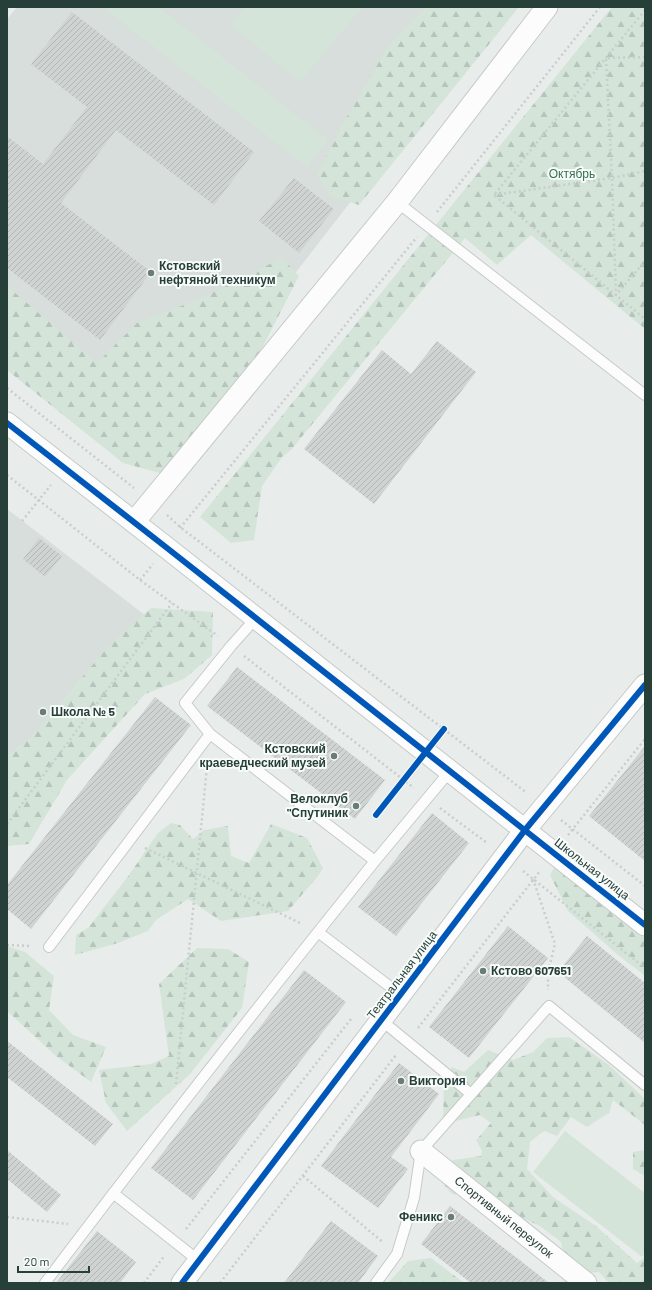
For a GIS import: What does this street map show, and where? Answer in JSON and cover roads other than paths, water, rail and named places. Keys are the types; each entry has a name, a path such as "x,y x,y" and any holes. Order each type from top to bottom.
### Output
{"street":[{"path":"134,522 396,202 547,7"},
{"name":"Школьная улица","path":"7,423 645,925"},
{"name":"Театральная улица","path":"182,1283 525,830 645,685"},
{"name":"Спортивный переулок","path":"421,1151 586,1283"}],"lane":[{"path":"396,202 645,396"},
{"path":"256,618 231,646 185,703 210,734 375,861"},
{"path":"49,947 210,734"},
{"path":"45,1283 172,1117 318,932 450,771"},
{"path":"318,932 401,995"},
{"path":"376,1283 397,1254 414,1198 421,1151 549,1006 645,1085"},
{"path":"381,1020 471,1094"},
{"path":"113,1193 199,1260"}],"place":[{"name":"Кстовский нефтяной техникум","path":"151,273"},
{"name":"Школа № 5","path":"43,712"},
{"name":"Кстовский краеведческий музей","path":"334,756"},
{"name":"Велоклуб \"Спутиник","path":"356,806"},
{"name":"Кстово 607651","path":"483,971"},
{"name":"Виктория","path":"401,1081"},
{"name":"Феникс","path":"451,1217"}],"park label":[{"name":"Октябрь","path":"572,174"}]}
